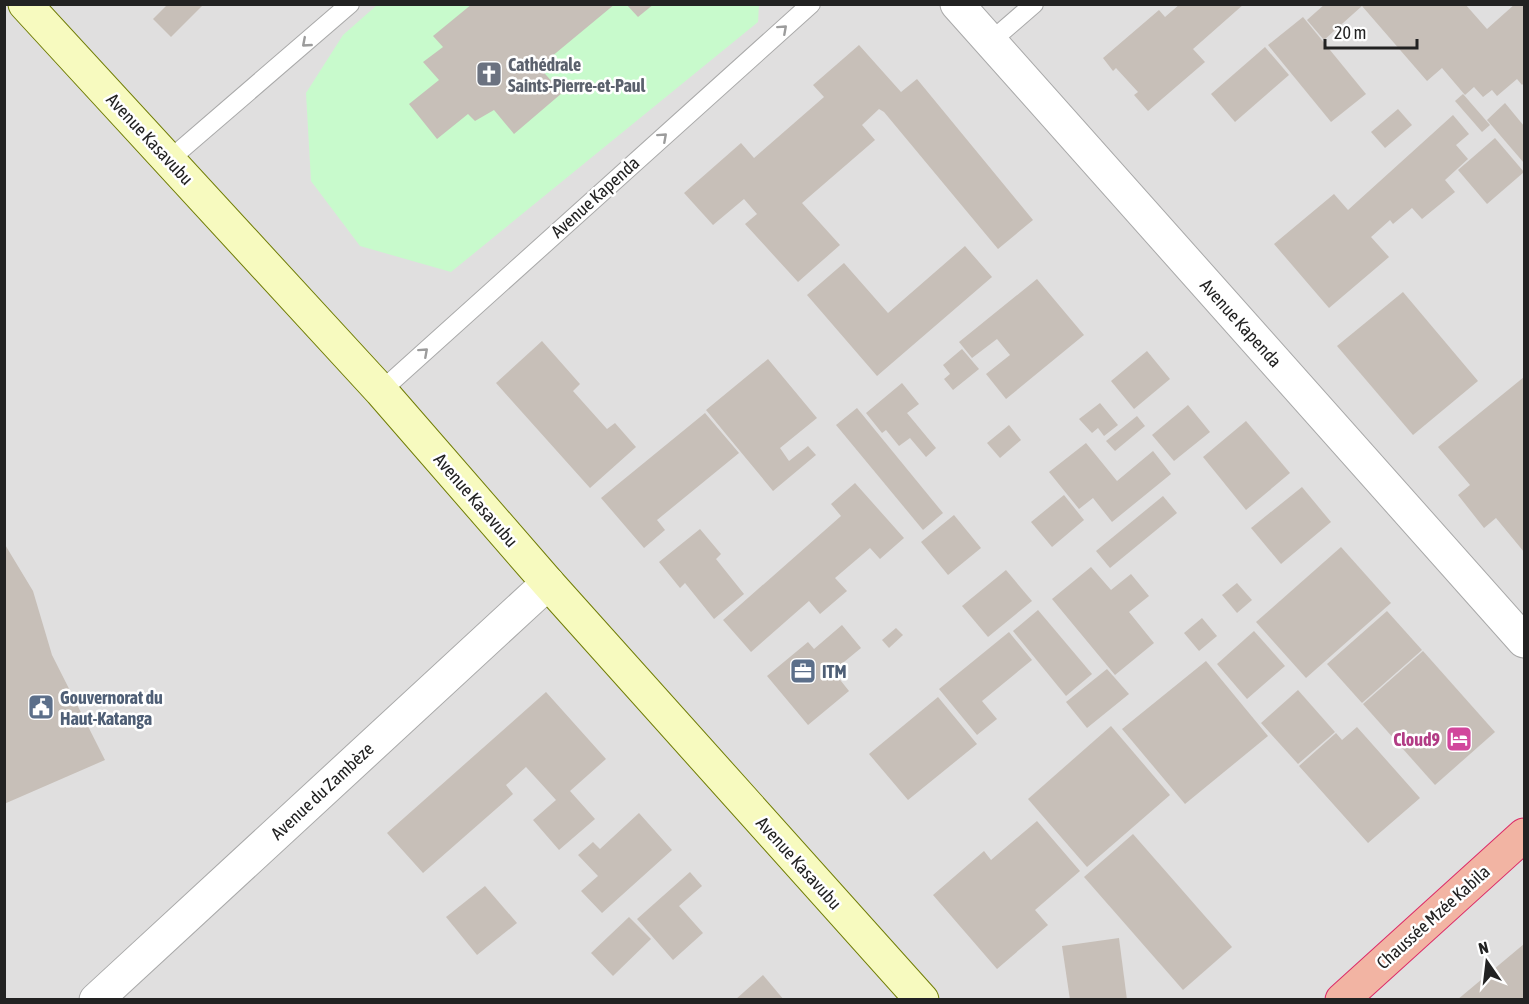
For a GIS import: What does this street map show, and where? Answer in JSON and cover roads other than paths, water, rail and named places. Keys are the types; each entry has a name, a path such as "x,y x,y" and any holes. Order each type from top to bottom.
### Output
{"highway":[{"name":"Chaussée Mzée Kabila","path":"1342,999 1524,835"}],"main road":[{"name":"Avenue Kasavubu","path":"25,4 381,391 548,583 922,999"}],"street":[{"name":"Avenue Kapenda","path":"957,4 1524,641"},
{"name":"Avenue du Zambèze","path":"96,999 548,583"}],"lane":[{"path":"169,160 350,4"},
{"name":"Avenue Kapenda","path":"381,391 811,4"},
{"path":"990,42 1034,4"}],"place":[{"name":"Cathédrale Saints-Pierre-et-Paul","path":"489,74"},
{"name":"ITM","path":"803,671"},
{"name":"Gouvernorat du Haut-Katanga","path":"41,707"},
{"name":"Cloud9","path":"1459,739"}]}
